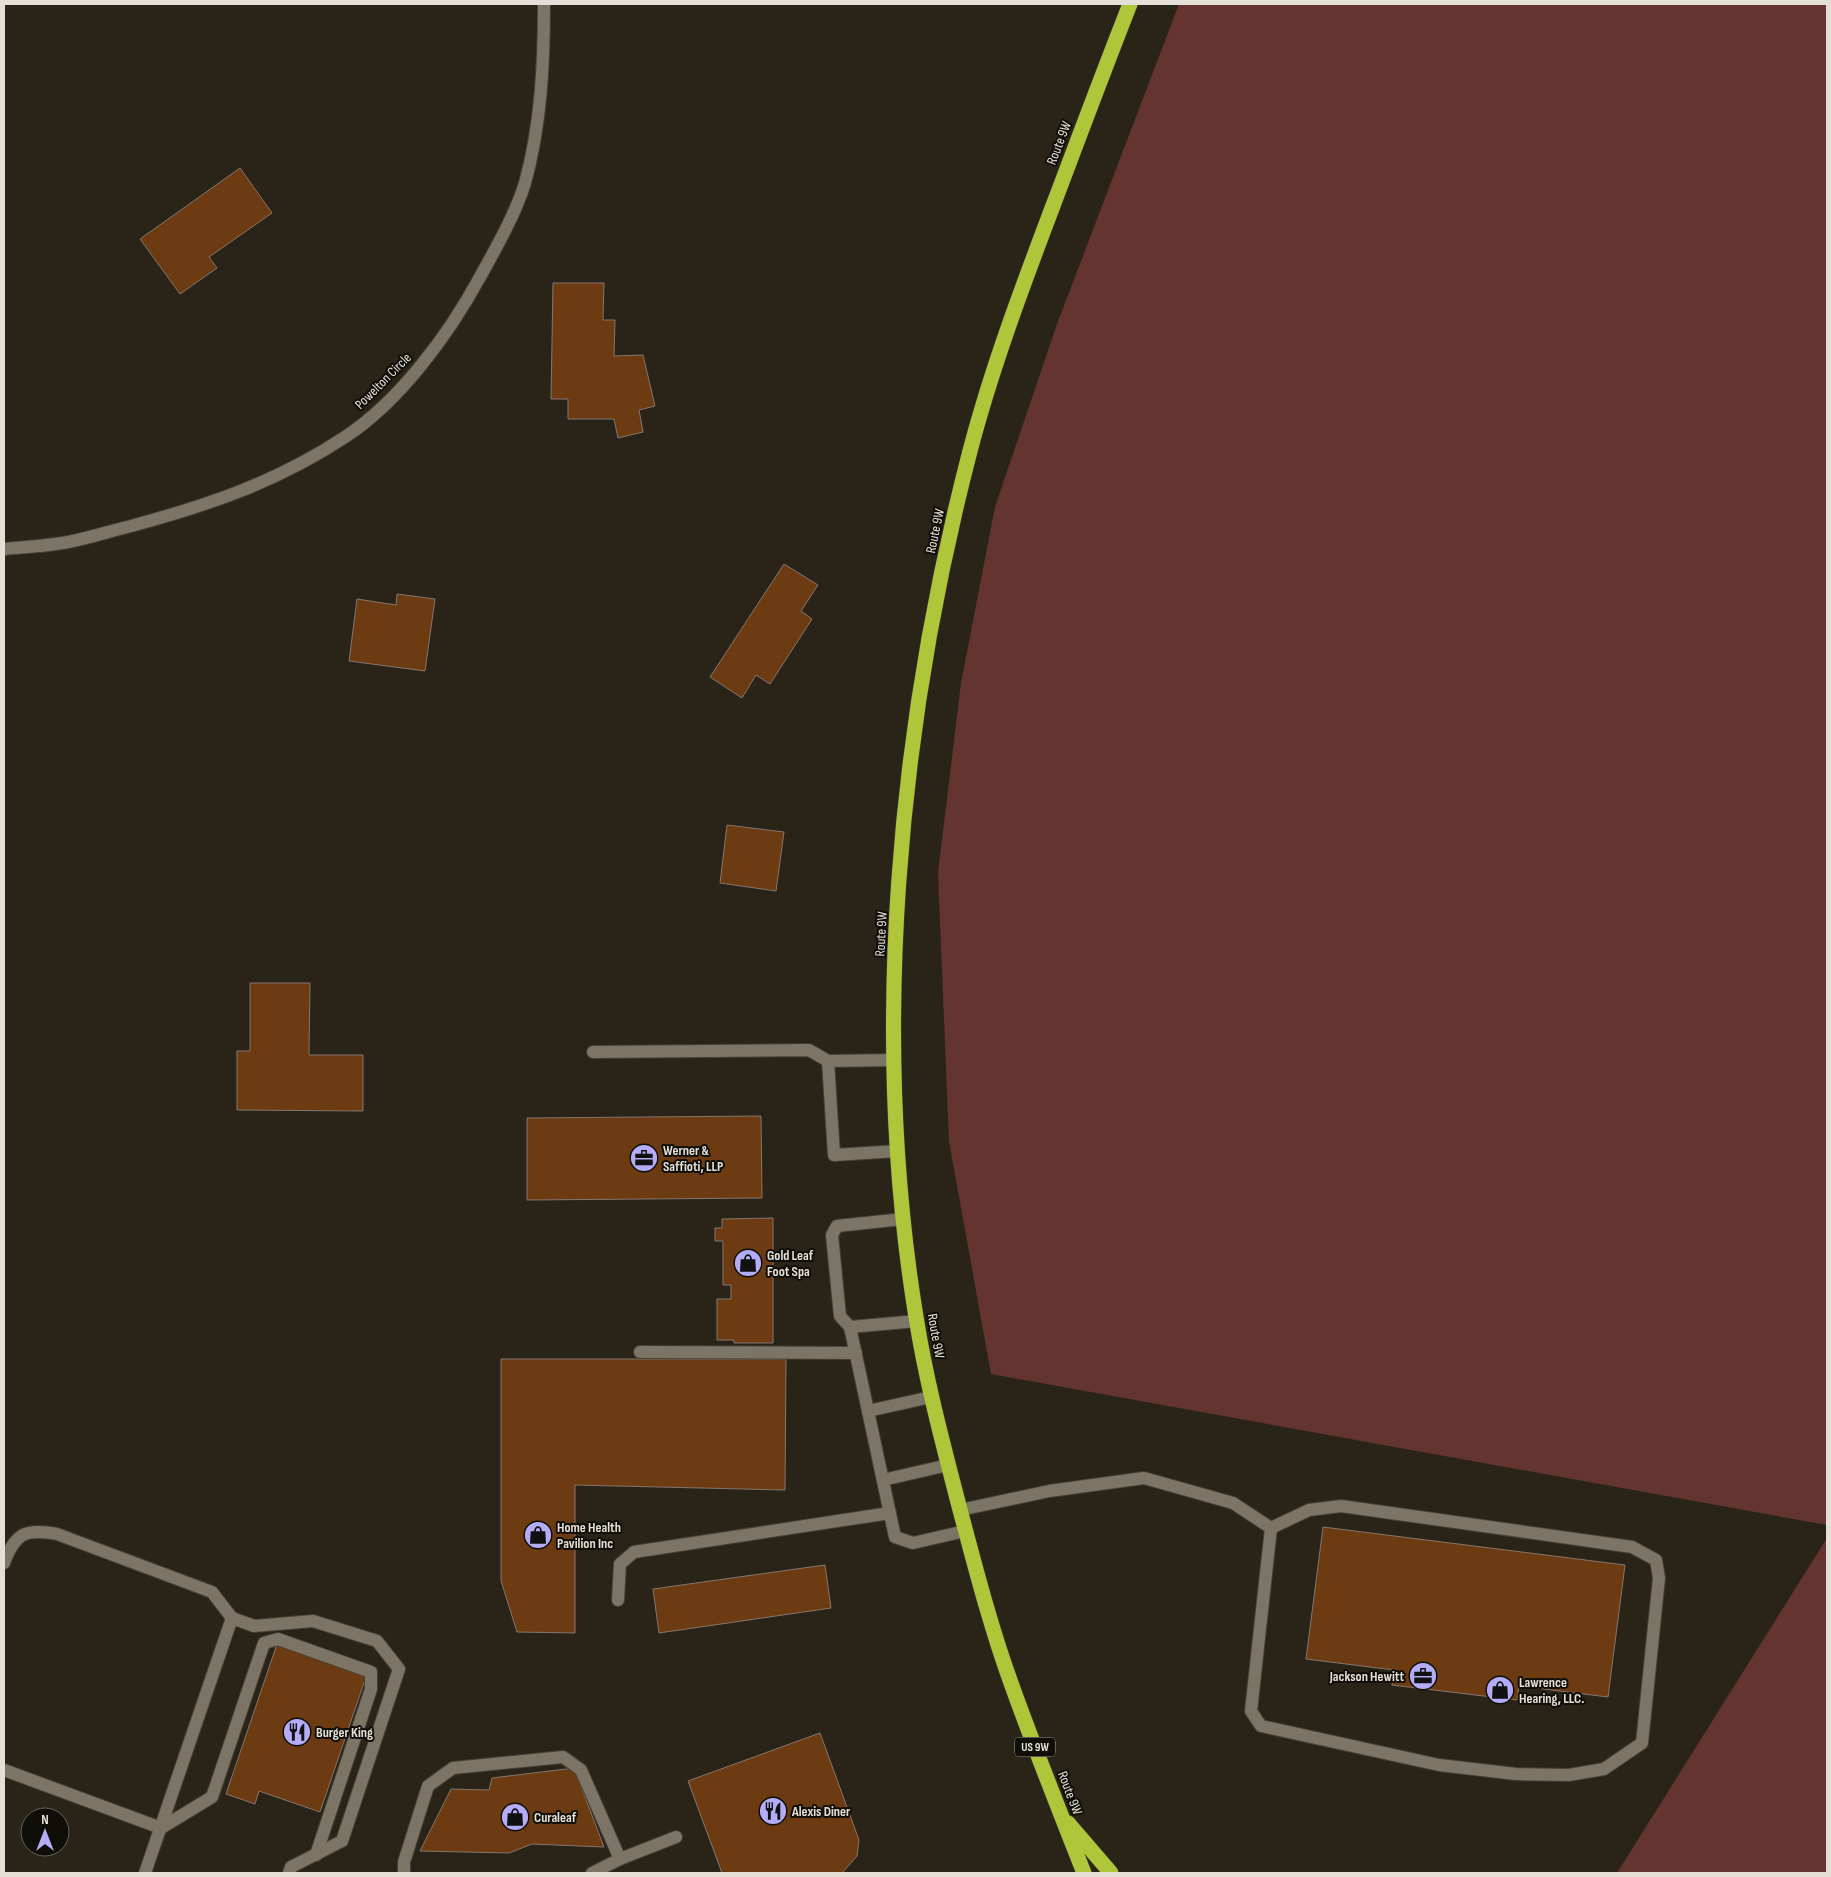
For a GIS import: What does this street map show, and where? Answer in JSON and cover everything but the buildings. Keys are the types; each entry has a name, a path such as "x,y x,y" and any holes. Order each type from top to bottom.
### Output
{"highway":[{"name":"Route 9W","path":"1084,1873 1010,1680 960,1510 931,1397 917,1321 903,1219 894,1060 896,959 904,829 921,693 943,569 970,450 988,389 1028,271 1130,4"},
{"path":"1060,1813 1111,1873"}],"street":[{"name":"Powelton Circle","path":"4,549 68,542 196,509 247,490 299,464 346,436 391,398 430,355 465,304 496,248 524,185 538,117 544,56 544,4"},
{"path":"592,1052 809,1050 828,1061 894,1060"},
{"path":"828,1061 834,1155 898,1152"},
{"path":"903,1219 837,1226 832,1235 840,1316 850,1327 895,1537 913,1542 966,1531"},
{"path":"850,1327 917,1321"},
{"path":"640,1352 856,1353"},
{"path":"868,1411 931,1397"},
{"path":"883,1480 948,1465"},
{"path":"960,1510 1049,1491 1144,1478 1233,1503 1271,1528"},
{"path":"1341,1506 1632,1547 1656,1560 1659,1578 1642,1743 1604,1769 1569,1775 1516,1774 1438,1765 1261,1726 1251,1711 1271,1528 1309,1510 1341,1506"},
{"path":"618,1600 620,1564 634,1552 890,1513"},
{"path":"4,1563 8,1552 19,1537 36,1530 56,1534 212,1592 232,1618 254,1626 313,1621 377,1641 399,1669 342,1842 292,1867 290,1873"},
{"path":"145,1873 162,1828 232,1618"},
{"path":"162,1828 212,1797 264,1643 278,1639 371,1672 371,1689 316,1855"},
{"path":"404,1873 404,1862 428,1786 453,1768 563,1757 581,1770 620,1859"},
{"path":"4,1770 162,1828"},
{"path":"592,1873 620,1859 676,1837"}],"shaded area":[{"path":"1179,4 1827,4 1827,1525 991,1374 949,1141 938,873 961,683 995,507 1057,324"},
{"path":"1827,1538 1827,1873 1617,1873"}],"place":[{"name":"Werner & Saffioti, LLP","path":"644,1158"},
{"name":"Gold Leaf Foot Spa","path":"748,1263"},
{"name":"Home Health Pavilion Inc","path":"538,1535"},
{"name":"Jackson Hewitt","path":"1423,1676"},
{"name":"Lawrence Hearing, LLC.","path":"1500,1690"},
{"name":"Burger King","path":"297,1732"},
{"name":"Alexis Diner","path":"773,1811"},
{"name":"Curaleaf","path":"515,1817"}]}
